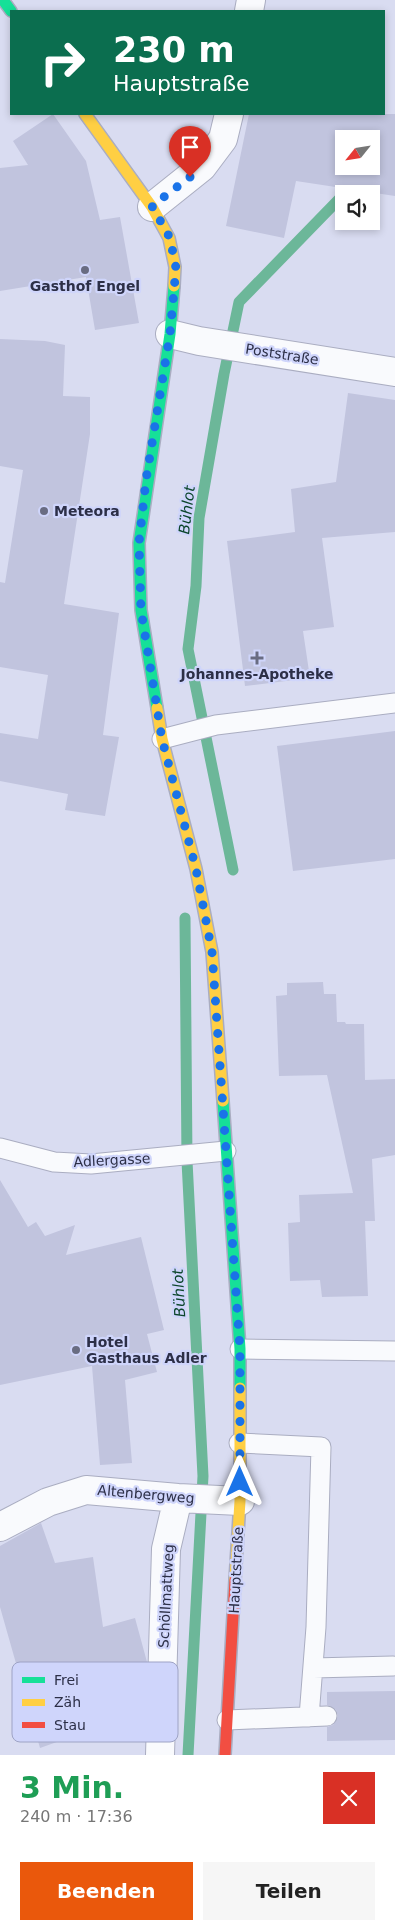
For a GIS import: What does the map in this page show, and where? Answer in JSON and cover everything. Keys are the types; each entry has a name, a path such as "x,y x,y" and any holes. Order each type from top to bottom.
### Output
{"street":[{"name":"Hauptstraße","path":"86,115 152,206 170,238 176,268 170,334 146,480 139,543 141,610 162,739 196,869 212,952 240,1349 239,1443 229,1500 228,1720 225,1755"},
{"path":"152,206 202,167 223,139 229,115"},
{"name":"Poststraße","path":"170,334 200,341 395,372"},
{"name":"Altenbergweg","path":"0,1527 48,1502 86,1490 178,1498 229,1500"},
{"name":"Schöllmattweg","path":"163,1662 166,1549 178,1498"},
{"name":"Schöllmattweg","path":"160,1742 160,1755"}],"lane":[{"path":"162,739 216,725 395,703"},
{"name":"Adlergasse","path":"0,1148 54,1162 91,1164 226,1152"},
{"path":"240,1349 395,1351"},
{"path":"228,1720 318,1716 313,1668 318,1588 321,1447 239,1443"},
{"path":"313,1668 393,1666"}],"building":[{"path":"395,114 395,196 380,194 380,185 335,185 335,187 296,181 284,238 226,226 249,115"},
{"path":"54,115 86,161 100,220 120,217 139,323 95,330 86,277 0,291 0,168 28,165 13,141"},
{"path":"0,339 45,341 65,345 63,396 90,397 90,434 64,604 119,613 103,735 119,737 105,816 65,810 68,794 0,781 0,733 38,739 48,675 0,667 0,582 5,583 23,470 0,466"},
{"path":"348,393 395,400 395,532 322,538 334,627 303,631 310,678 245,686 227,541 295,532 291,489 336,482"},
{"path":"395,731 395,859 293,871 277,746"},
{"path":"323,982 324,994 336,994 337,1022 364,1024 365,1080 395,1079 395,1155 372,1159 375,1221 365,1221 368,1296 322,1297 320,1280 290,1281 288,1223 300,1222 299,1195 353,1193 327,1075 279,1076 276,996 287,995 287,983"},
{"name":"Hotel Gasthaus Adler","path":"0,1180 28,1227 36,1222 45,1236 75,1225 66,1255 141,1237 164,1330 147,1334 157,1372 125,1380 132,1463 100,1465 92,1366 0,1385"},
{"path":"41,1523 55,1563 93,1557 103,1627 135,1618 147,1662 16,1662 0,1607 0,1546"},
{"path":"395,1691 395,1740 327,1741 327,1727 333,1725 338,1716 336,1710 327,1705 327,1692"},
{"path":"38,1742 57,1742 40,1748"}],"waterway":[{"name":"Bühlot","path":"233,870 188,649 196,586 199,518 224,374 239,302 335,203"},
{"name":"Bühlot","path":"185,918 187,1161 203,1476 188,1755"}],"traffic: fast":[{"path":"3,0 10,10"},
{"path":"157,708 141,610 139,543 170,334 174,286"},
{"path":"223,1101 240,1349 240,1388"}],"traffic: slow":[{"path":"86,115 152,207 169,238 175,267 174,286"},
{"path":"157,708 162,739 196,869 212,952 223,1101"},
{"path":"235,1580 240,1501 240,1388"}],"traffic: jam":[{"path":"225,1755 235,1580"}],"place":[{"name":"Gasthof Engel","path":"85,270"},
{"name":"Meteora","path":"44,511"},
{"name":"Johannes-Apotheke","path":"257,658"},
{"name":"Hotel Gasthaus Adler","path":"76,1350"}],"route":[{"path":"190,177 152,206 170,238 176,268 170,334 146,480 139,543 141,610 162,739 196,869 212,952 240,1349 240,1482"}]}
